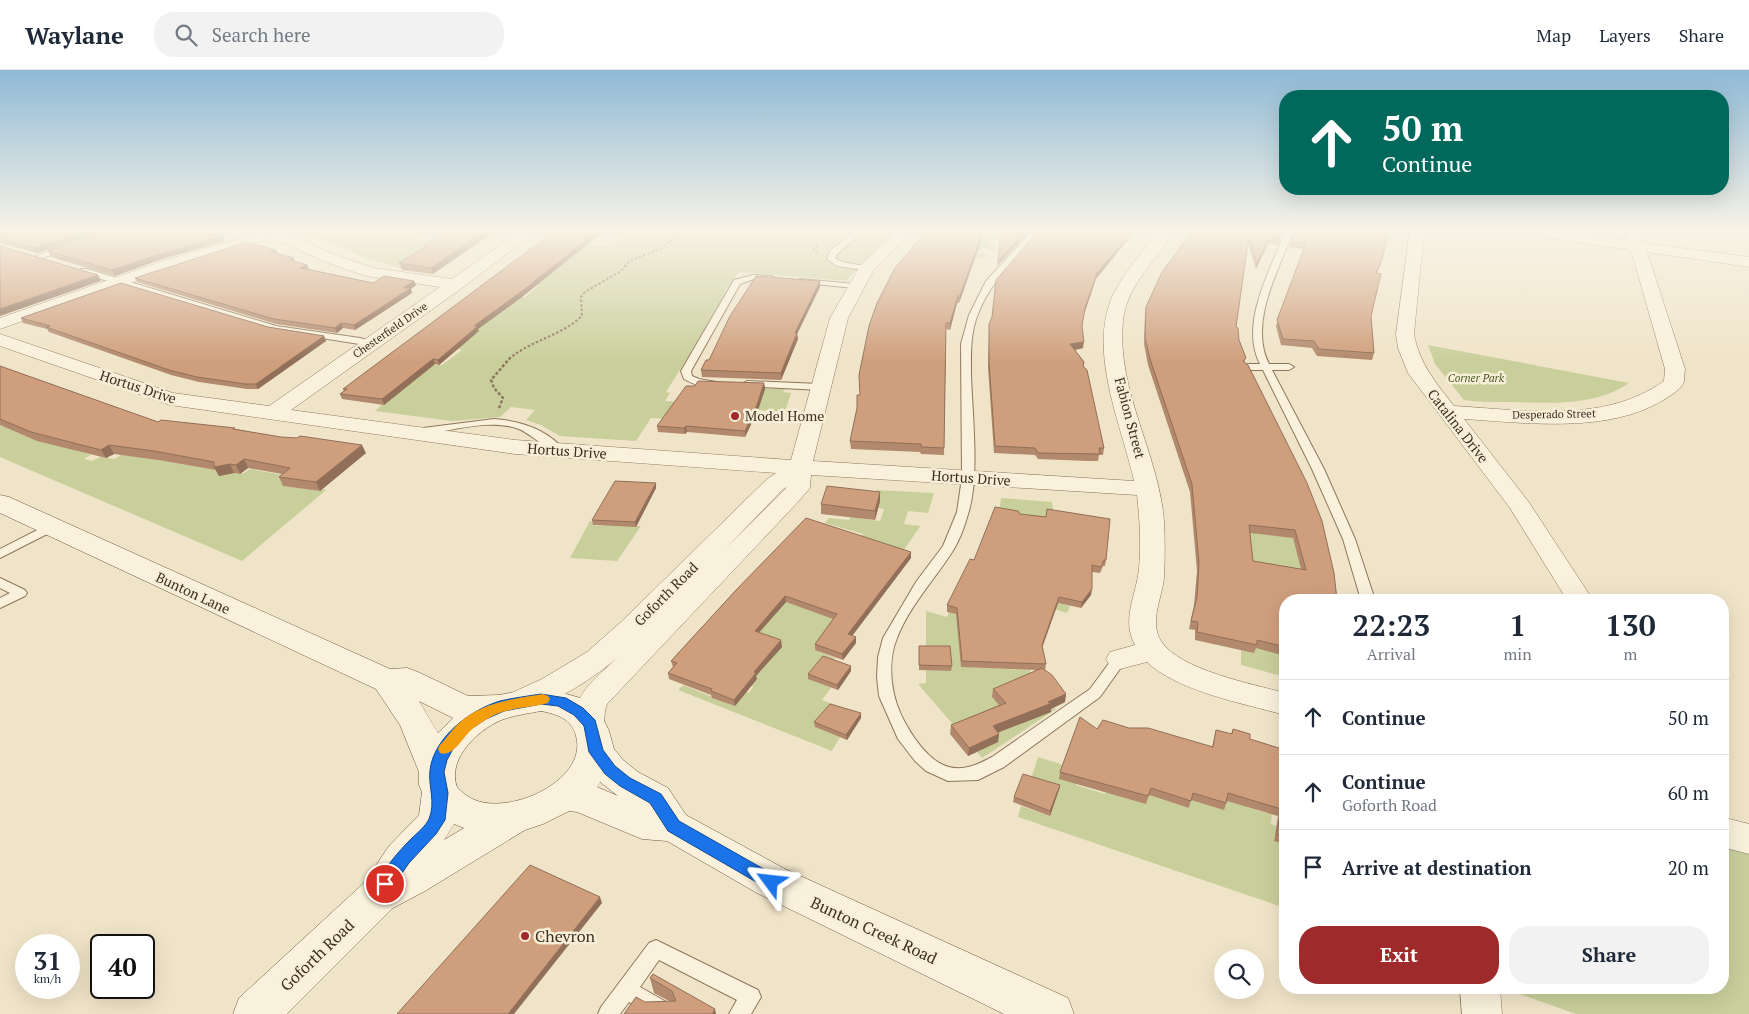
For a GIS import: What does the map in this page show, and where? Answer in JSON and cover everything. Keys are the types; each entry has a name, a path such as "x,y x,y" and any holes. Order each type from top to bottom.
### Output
{"street":[{"path":"0,324 140,274"},
{"path":"380,274 456,284"},
{"name":"Chesterfield Drive","path":"273,413 470,274"},
{"name":"Goforth Road","path":"593,738 590,709 595,698 791,480 816,410 820,387 839,318 862,274"},
{"name":"Fabion Street","path":"1134,274 1126,285 1114,323 1116,363 1144,470 1150,508 1153,552 1150,588 1142,620 1146,641 1152,651"},
{"name":"Catalina Drive","path":"1412,274 1405,334 1407,348 1418,373 1520,506 1576,594"},
{"name":"Desperado Street","path":"1447,412 1556,416 1604,413 1635,406 1656,396 1674,382 1675,369 1645,274"},
{"name":"Hortus Drive","path":"0,340 170,399 515,447 560,450 791,480 968,478 1146,490"},
{"name":"Goforth Road","path":"510,705 553,686 598,659 791,480"},
{"name":"Bunton Lane","path":"0,503 387,681 400,697 430,749 439,783"},
{"path":"1120,659 1152,651 1159,659 1180,672 1279,702"},
{"name":"Bunton Lane","path":"387,681 407,680 463,708 475,710 510,705"},
{"path":"541,699 561,702 578,711 593,738 589,772 577,785 564,796 540,810 514,818 487,820 464,814 449,805 439,783 440,759 449,743 463,728 481,715 510,705 541,699"},
{"name":"Bunton Creek Road","path":"593,738 610,770 655,798 673,826"},
{"name":"Goforth Road","path":"255,1014 378,896 403,858 437,820 439,783"},
{"name":"Bunton Creek Road","path":"564,796 577,796 590,800 642,823 673,826 771,882 1052,1014"},
{"name":"Goforth Road","path":"378,896 419,875 494,828 514,818"},
{"path":"1729,834 1749,839"},
{"path":"1480,994 1482,1014"}],"lane":[{"path":"95,274 289,331 351,338 372,343"},
{"path":"997,274 989,283 973,315 966,344 968,478 963,512 958,529 949,547 921,585 890,638 885,656 884,677 887,696 904,735 921,757 932,766 948,774 978,773 998,762 1086,700 1120,659"},
{"path":"1274,274 1257,320 1260,349 1345,530 1366,594"},
{"path":"722,384 697,382 687,377 686,371 737,282 753,277 779,278"},
{"path":"796,280 855,286"},
{"path":"1248,368 1290,368"},
{"path":"741,384 820,387"},
{"path":"0,554 52,527"},
{"path":"0,582 20,593 0,604"},
{"path":"608,1014 656,950 751,997 740,1014"},
{"path":"626,990 668,1014"}],"path":[{"path":"496,413 503,398 494,388 491,380 508,359 525,348 561,334 575,324 582,316 581,297 584,292 615,274"}],"green space":[{"path":"547,274 737,274 729,285 698,341 666,392 670,393 665,401 684,402 729,387 785,389 783,392 791,393 785,412 758,410 759,407 668,419 651,418 636,441 560,436 541,425 526,420 535,410 511,407 500,417 452,421 375,411 427,365 442,365 462,350 458,349 459,346 479,332 478,328 496,315 511,297 525,297 539,285 534,284"},
{"path":"763,274 853,274 846,281"},
{"name":"Corner Park","path":"1428,345 1629,383 1616,391 1601,396 1570,402 1538,403 1464,400 1435,364"},
{"path":"0,425 33,439 36,438 91,455 84,459 92,461 100,457 115,459 122,454 240,474 250,469 288,476 284,486 320,491 326,490 242,561 0,457"},
{"path":"1199,482 1290,526 1293,539 1314,542 1296,547 1299,561 1320,564 1291,594 1279,594 1279,675 1241,665 1241,650 1256,570"},
{"path":"876,490 934,493 928,513 908,511 904,524 920,526 852,625 816,650 835,658 831,688 822,700 853,711 815,727 840,737 832,751 678,690 683,685 735,706 746,692 749,693 753,687 736,662 761,671 781,647 736,631 777,598 800,607 863,534 825,523 829,518 849,520 850,517 880,521 884,509 878,508 873,500"},
{"path":"1001,498 1052,502 1054,516 1027,595 1070,606 1067,613 1047,607 970,667 1030,670 1032,675 1017,725 1054,708 1056,709 982,758 918,684 926,683 926,670 951,671 926,651 926,611 947,617 949,612 971,618 999,514"},
{"path":"590,521 595,521 593,523 595,526 641,526 617,561 570,558"},
{"path":"1038,757 1064,765 1079,777 1076,785 1105,794 1112,773 1149,795 1189,808 1191,800 1195,801 1198,786 1226,800 1266,813 1272,813 1271,824 1276,826 1274,841 1279,842 1279,906 1018,817 1021,806 1050,816 1059,791 1030,782"},
{"path":"1729,846 1749,852 1749,1014 1576,1014 1519,994 1729,994"}],"building":[{"path":"0,274 98,275 0,309"},
{"path":"147,274 329,274 373,283 384,276 414,281 403,288 411,288 354,325 341,323 335,328 274,319 135,278"},
{"path":"497,274 544,274 474,326 478,326 438,360 433,359 382,399 340,394 347,389 343,389"},
{"path":"892,274 968,274 960,296 958,296 950,323 946,323 944,448 921,447 921,444 850,441 857,408 857,395 860,395 859,375 869,326 877,303"},
{"path":"1001,274 1097,274 1085,308 1082,326 1084,342 1070,344 1084,362 1083,366 1087,370 1104,448 1099,448 1100,454 1038,453 1035,448 995,446 989,362 989,324 992,317 996,280"},
{"path":"1161,274 1244,274 1236,327 1238,328 1239,340 1246,358 1243,361 1248,365 1307,483 1322,521 1334,573 1336,594 1279,594 1279,646 1257,640 1257,645 1197,632 1198,622 1191,621 1197,597 1199,563 1192,484 1150,359 1145,337 1146,307","holes":["1249,525 1295,530 1306,570 1253,561"]},
{"path":"1294,274 1381,274 1371,316 1374,353 1319,349 1314,341 1283,339 1277,320"},
{"path":"756,276 820,281 795,333 797,333 781,373 701,370 706,360 709,360 730,316"},
{"path":"121,283 268,327 324,336 256,384 245,384 197,377 169,370 46,327 50,326 21,318"},
{"path":"0,366 158,422 161,420 235,428 233,429 281,437 297,438 300,436 362,445 316,482 279,477 290,468 244,459 236,465 230,464 214,467 214,462 154,451 109,445 101,450 31,432 0,419"},
{"path":"698,381 764,383 757,405 745,431 686,426 684,428 657,426 686,386 695,386"},
{"path":"615,481 656,483 635,522 592,520"},
{"path":"827,486 880,492 875,511 821,504"},
{"path":"995,507 1018,511 1020,514 1046,517 1047,509 1110,519 1106,560 1104,560 1101,567 1092,565 1092,589 1082,602 1059,597 1042,645 1046,664 962,661 957,608 947,605 970,559 974,560"},
{"path":"806,518 911,552 848,634 856,637 842,654 815,644 837,614 785,596 755,631 781,640 754,672 756,673 734,700 711,691 712,689 668,673 677,663 671,661"},
{"path":"919,646 950,646 952,666 919,665"},
{"path":"823,656 851,666 837,685 808,674"},
{"path":"1042,668 1052,675 1066,694 1048,702 1052,703 993,726 999,734 969,748 951,725 1006,703 993,689"},
{"path":"830,704 861,713 846,735 814,722"},
{"path":"1080,717 1097,729 1103,720 1129,728 1148,728 1213,747 1216,730 1232,734 1233,729 1250,734 1250,739 1279,748 1279,808 1228,793 1226,803 1193,793 1191,801 1151,788 1148,796 1060,772"},
{"path":"1023,774 1060,785 1050,811 1014,797"},
{"name":"Chevron","path":"530,865 600,897 508,1014 397,1014"},
{"path":"653,974 715,1009 712,1014 624,1014 636,997 645,1002 676,1001 672,991 650,978"}],"slow traffic":[{"path":"445,749 463,728 481,715 501,706 543,699"}],"place":[{"name":"Model Home","path":"735,416"},
{"name":"Chevron","path":"525,936"}],"route":[{"path":"385,884 403,858 437,820 440,793 436,776 440,759 449,743 463,728 481,715 501,706 541,699 561,702 578,711 590,724 596,752 604,763 625,782 655,798 673,826 771,882"}]}
